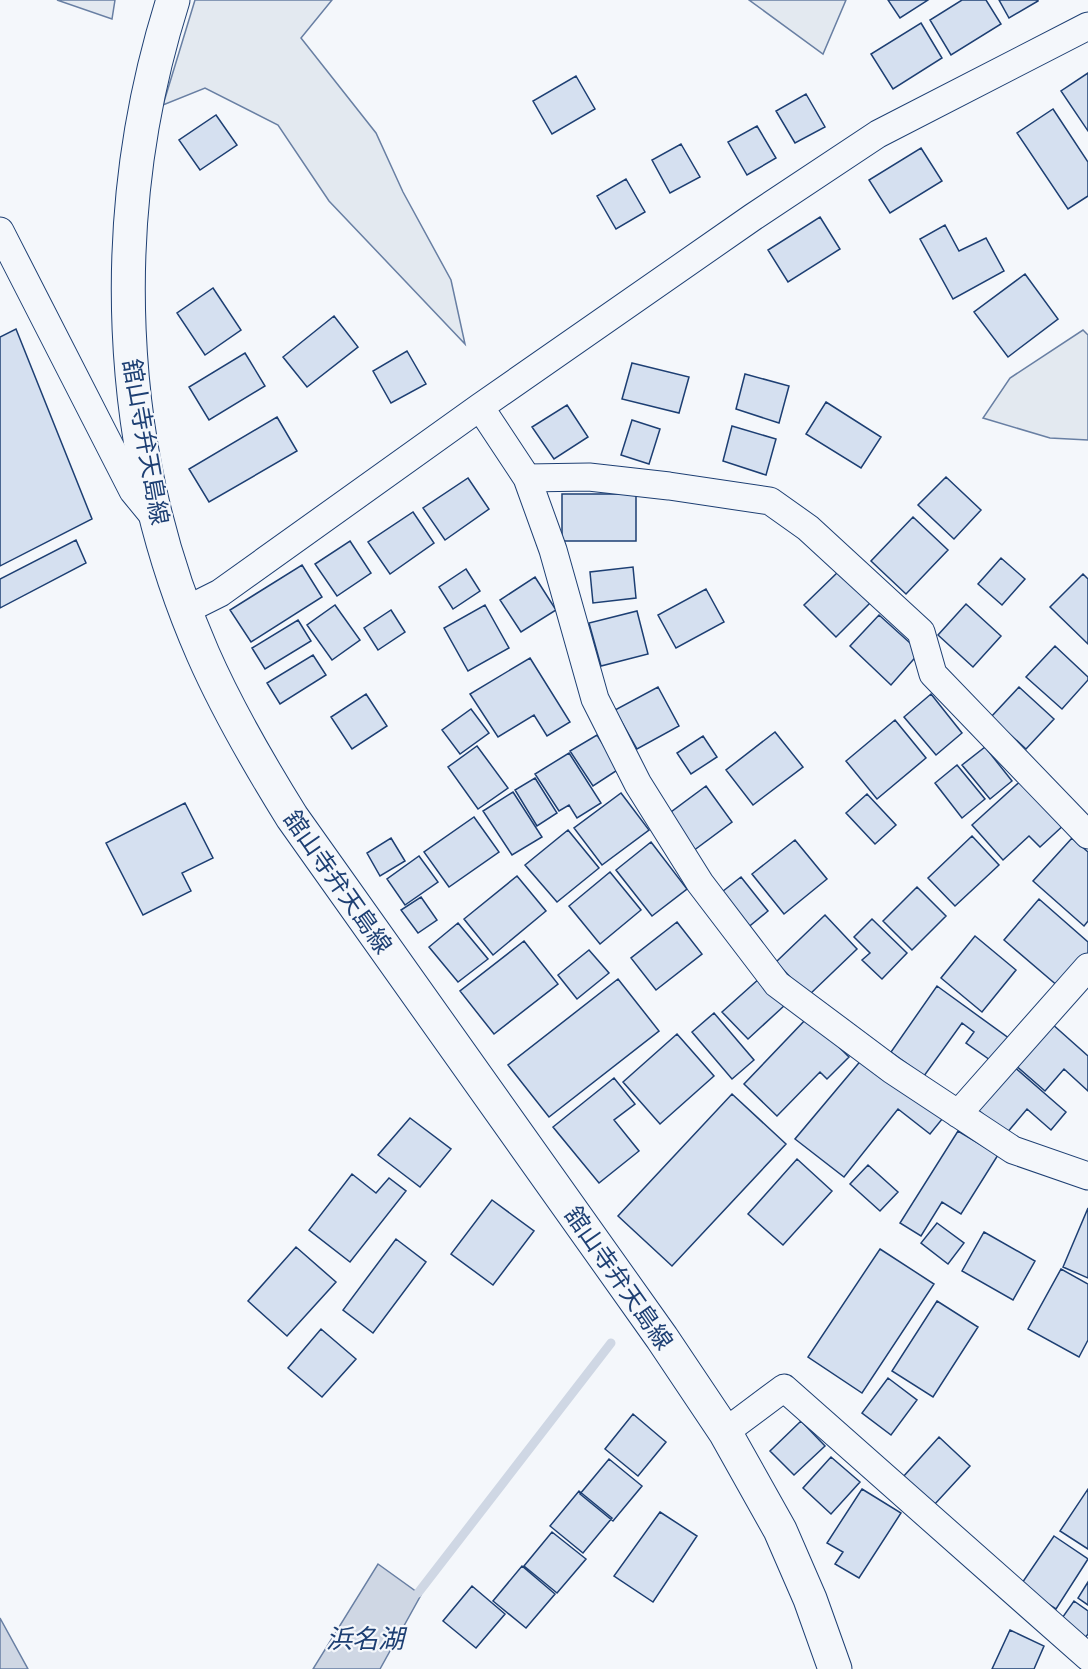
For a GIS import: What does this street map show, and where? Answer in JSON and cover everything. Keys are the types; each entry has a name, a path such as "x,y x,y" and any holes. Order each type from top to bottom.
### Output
{"main road":[{"name":"舘山寺弁天島線","path":"173,0 153,69 134,182 129,250 129,319 139,433 158,523 202,652 232,714 292,817 662,1338 725,1432 780,1530 810,1599 835,1669"}],"street":[{"path":"186,610 220,592 480,407 753,217 878,134 1088,26"},
{"path":"0,231 133,491 158,523"},
{"path":"480,407 527,478 553,550 595,699 638,784 700,884 777,984 891,1070 1013,1150 1088,1176"},
{"path":"527,478 589,477 770,501 808,528 921,632 933,674 1088,835"},
{"path":"958,1114 1088,967"},
{"path":"725,1432 784,1388 1088,1657"}],"shaded area":[{"path":"57,0 115,0 112,19"},
{"path":"195,0 332,0 301,38 376,133 403,192 451,280 465,344 329,201 278,125 205,88 163,105"},
{"path":"749,0 846,0 823,54"},
{"path":"1083,330 1088,335 1088,440 1050,438 983,418 1010,378"}],"water":[{"name":"浜名湖","path":"378,1564 421,1595 380,1669 313,1669"},
{"path":"0,1618 28,1669 0,1669"}],"building":[{"path":"888,0 928,0 900,18"},
{"path":"962,0 986,0 1001,24 951,55 930,20"},
{"path":"999,0 1038,0 1038,1 1009,18"},
{"path":"921,23 942,58 893,89 871,54"},
{"path":"1088,73 1088,131 1061,91"},
{"path":"576,76 595,109 552,134 533,101"},
{"path":"806,94 825,127 795,143 776,111"},
{"path":"1053,109 1088,162 1088,196 1068,209 1017,133"},
{"path":"216,115 237,145 200,170 179,140"},
{"path":"757,126 776,158 747,175 728,142"},
{"path":"681,144 700,177 670,193 652,160"},
{"path":"921,148 942,181 890,213 869,180"},
{"path":"626,179 645,212 616,229 597,196"},
{"path":"820,217 840,249 788,282 768,250"},
{"path":"945,225 959,251 986,238 1004,271 953,299 920,239"},
{"path":"1025,274 1058,319 1008,357 974,312"},
{"path":"213,288 241,330 205,355 177,313"},
{"path":"334,316 358,347 307,387 283,357"},
{"path":"16,329 92,519 0,566 0,337"},
{"path":"407,351 426,384 391,403 373,371"},
{"path":"245,353 265,386 209,420 189,387"},
{"path":"632,363 689,377 679,413 622,399"},
{"path":"745,374 789,386 779,423 736,409"},
{"path":"826,402 881,437 861,468 806,434"},
{"path":"567,405 588,437 554,459 532,427"},
{"path":"277,417 297,451 209,502 189,469"},
{"path":"632,420 660,429 649,464 621,455"},
{"path":"732,426 776,439 766,475 723,461"},
{"path":"946,477 981,510 954,539 918,505"},
{"path":"468,478 489,509 445,540 423,508"},
{"path":"562,494 636,494 636,541 562,541"},
{"path":"413,512 434,543 390,574 368,542"},
{"path":"913,517 948,550 906,594 871,561"},
{"path":"76,540 86,563 0,608 0,579"},
{"path":"350,541 371,573 337,596 315,564"},
{"path":"1001,558 1025,579 1002,605 978,584"},
{"path":"302,565 322,597 251,642 230,610"},
{"path":"633,567 636,598 593,603 590,572"},
{"path":"466,569 480,591 453,609 439,587"},
{"path":"839,571 871,602 836,637 804,605"},
{"path":"1083,574 1088,579 1088,644 1050,607"},
{"path":"535,577 556,610 521,632 500,600"},
{"path":"706,589 724,622 676,648 658,615"},
{"path":"966,604 1001,636 973,667 938,635"},
{"path":"335,605 360,640 332,660 307,625"},
{"path":"485,605 509,648 468,671 444,628"},
{"path":"391,610 405,632 378,650 364,628"},
{"path":"637,611 648,654 601,666 589,623"},
{"path":"879,615 920,652 891,685 850,646"},
{"path":"298,620 311,641 265,669 252,648"},
{"path":"1055,646 1088,677 1088,680 1062,709 1026,677"},
{"path":"313,655 326,675 280,704 267,683"},
{"path":"530,658 570,722 547,736 534,715 498,737 470,694"},
{"path":"658,687 679,726 637,749 615,710"},
{"path":"1019,687 1054,719 1026,749 991,717"},
{"path":"366,694 387,726 352,749 331,717"},
{"path":"931,694 962,733 936,755 904,717"},
{"path":"471,709 489,733 460,754 442,730"},
{"path":"895,720 926,758 877,799 846,761"},
{"path":"775,732 803,767 753,805 726,770"},
{"path":"597,735 619,769 593,786 570,751"},
{"path":"703,736 717,757 691,774 677,753"},
{"path":"477,746 508,788 478,809 448,767"},
{"path":"985,747 1012,781 990,799 962,765"},
{"path":"569,753 601,803 577,818 569,805 559,811 535,774"},
{"path":"957,765 985,799 962,818 935,783"},
{"path":"1025,777 1066,823 1040,847 1029,836 1003,860 972,825"},
{"path":"535,778 557,813 537,826 515,790"},
{"path":"706,786 732,822 693,851 667,815"},
{"path":"513,792 542,837 512,855 483,811"},
{"path":"621,793 649,830 602,865 574,828"},
{"path":"867,794 896,825 875,844 846,813"},
{"path":"185,803 213,858 182,873 191,891 143,915 106,843"},
{"path":"474,817 499,852 449,887 424,852"},
{"path":"568,830 599,868 557,902 525,865"},
{"path":"972,836 999,865 955,906 928,878"},
{"path":"391,838 405,861 380,876 367,853"},
{"path":"1072,838 1088,852 1088,921 1084,926 1033,881"},
{"path":"795,840 827,879 784,914 752,874"},
{"path":"651,842 687,889 652,916 616,870"},
{"path":"419,856 438,882 405,905 387,879"},
{"path":"610,872 641,910 600,944 569,906"},
{"path":"517,876 546,911 493,955 464,919"},
{"path":"741,877 768,911 746,929 718,895"},
{"path":"917,887 946,916 912,950 883,921"},
{"path":"421,897 437,920 418,933 401,910"},
{"path":"1039,899 1088,942 1088,954 1059,987 1004,940"},
{"path":"825,915 857,949 808,996 776,962"},
{"path":"872,919 907,953 882,979 862,960 870,953 854,937"},
{"path":"677,922 702,954 656,990 631,958"},
{"path":"458,923 488,959 458,982 429,947"},
{"path":"975,936 1016,970 982,1012 941,978"},
{"path":"524,941 558,984 494,1034 460,991"},
{"path":"589,950 609,973 577,999 558,975"},
{"path":"760,978 785,1005 748,1039 722,1012"},
{"path":"618,979 659,1031 549,1117 508,1065"},
{"path":"937,986 1010,1039 993,1062 966,1043 974,1032 962,1023 924,1076 891,1052"},
{"path":"714,1013 754,1060 732,1079 692,1032"},
{"path":"808,1017 849,1057 827,1079 820,1072 777,1116 744,1084"},
{"path":"1051,1023 1088,1056 1088,1091 1064,1069 1045,1091 1014,1064"},
{"path":"677,1034 714,1076 660,1124 623,1082"},
{"path":"863,1058 943,1118 930,1134 898,1109 844,1177 795,1139"},
{"path":"1013,1066 1066,1112 1051,1130 1027,1109 1006,1134 976,1108"},
{"path":"614,1078 635,1104 614,1120 639,1151 599,1183 553,1127"},
{"path":"732,1094 786,1144 672,1266 618,1216"},
{"path":"410,1118 451,1149 420,1187 378,1155"},
{"path":"958,1131 998,1155 961,1214 942,1202 921,1236 900,1223"},
{"path":"797,1159 832,1191 783,1245 748,1214"},
{"path":"868,1165 898,1192 880,1211 850,1184"},
{"path":"352,1174 376,1193 389,1178 406,1191 350,1262 309,1230"},
{"path":"492,1200 534,1231 493,1285 451,1254"},
{"path":"1088,1208 1088,1278 1063,1267"},
{"path":"937,1223 964,1243 948,1264 921,1243"},
{"path":"984,1232 1035,1261 1013,1300 962,1271"},
{"path":"396,1239 426,1262 373,1333 343,1310"},
{"path":"296,1247 336,1282 287,1336 248,1301"},
{"path":"880,1249 934,1284 862,1393 808,1357"},
{"path":"1061,1269 1088,1284 1088,1340 1079,1357 1028,1329"},
{"path":"937,1301 978,1327 933,1397 892,1371"},
{"path":"321,1329 356,1359 322,1397 288,1368"},
{"path":"888,1378 917,1400 891,1435 862,1413"},
{"path":"633,1414 666,1442 638,1476 605,1449"},
{"path":"801,1421 825,1446 794,1475 770,1451"},
{"path":"939,1437 970,1466 934,1505 903,1477"},
{"path":"831,1457 860,1482 831,1514 803,1488"},
{"path":"609,1459 642,1486 613,1521 580,1494"},
{"path":"862,1489 901,1513 859,1578 835,1564 843,1552 827,1543"},
{"path":"1088,1489 1088,1549 1060,1531"},
{"path":"579,1491 612,1518 583,1553 550,1526"},
{"path":"660,1512 697,1536 653,1602 614,1576"},
{"path":"552,1532 586,1559 557,1593 524,1566"},
{"path":"1054,1536 1088,1559 1056,1609 1020,1586"},
{"path":"522,1566 555,1594 526,1628 493,1601"},
{"path":"1088,1582 1088,1605 1078,1598"},
{"path":"472,1586 505,1614 476,1648 443,1621"},
{"path":"1074,1601 1088,1611 1088,1634 1085,1638 1060,1621"},
{"path":"1010,1630 1044,1646 1034,1669 992,1669"}],"waterway":[{"path":"418,1593 611,1343"}]}
